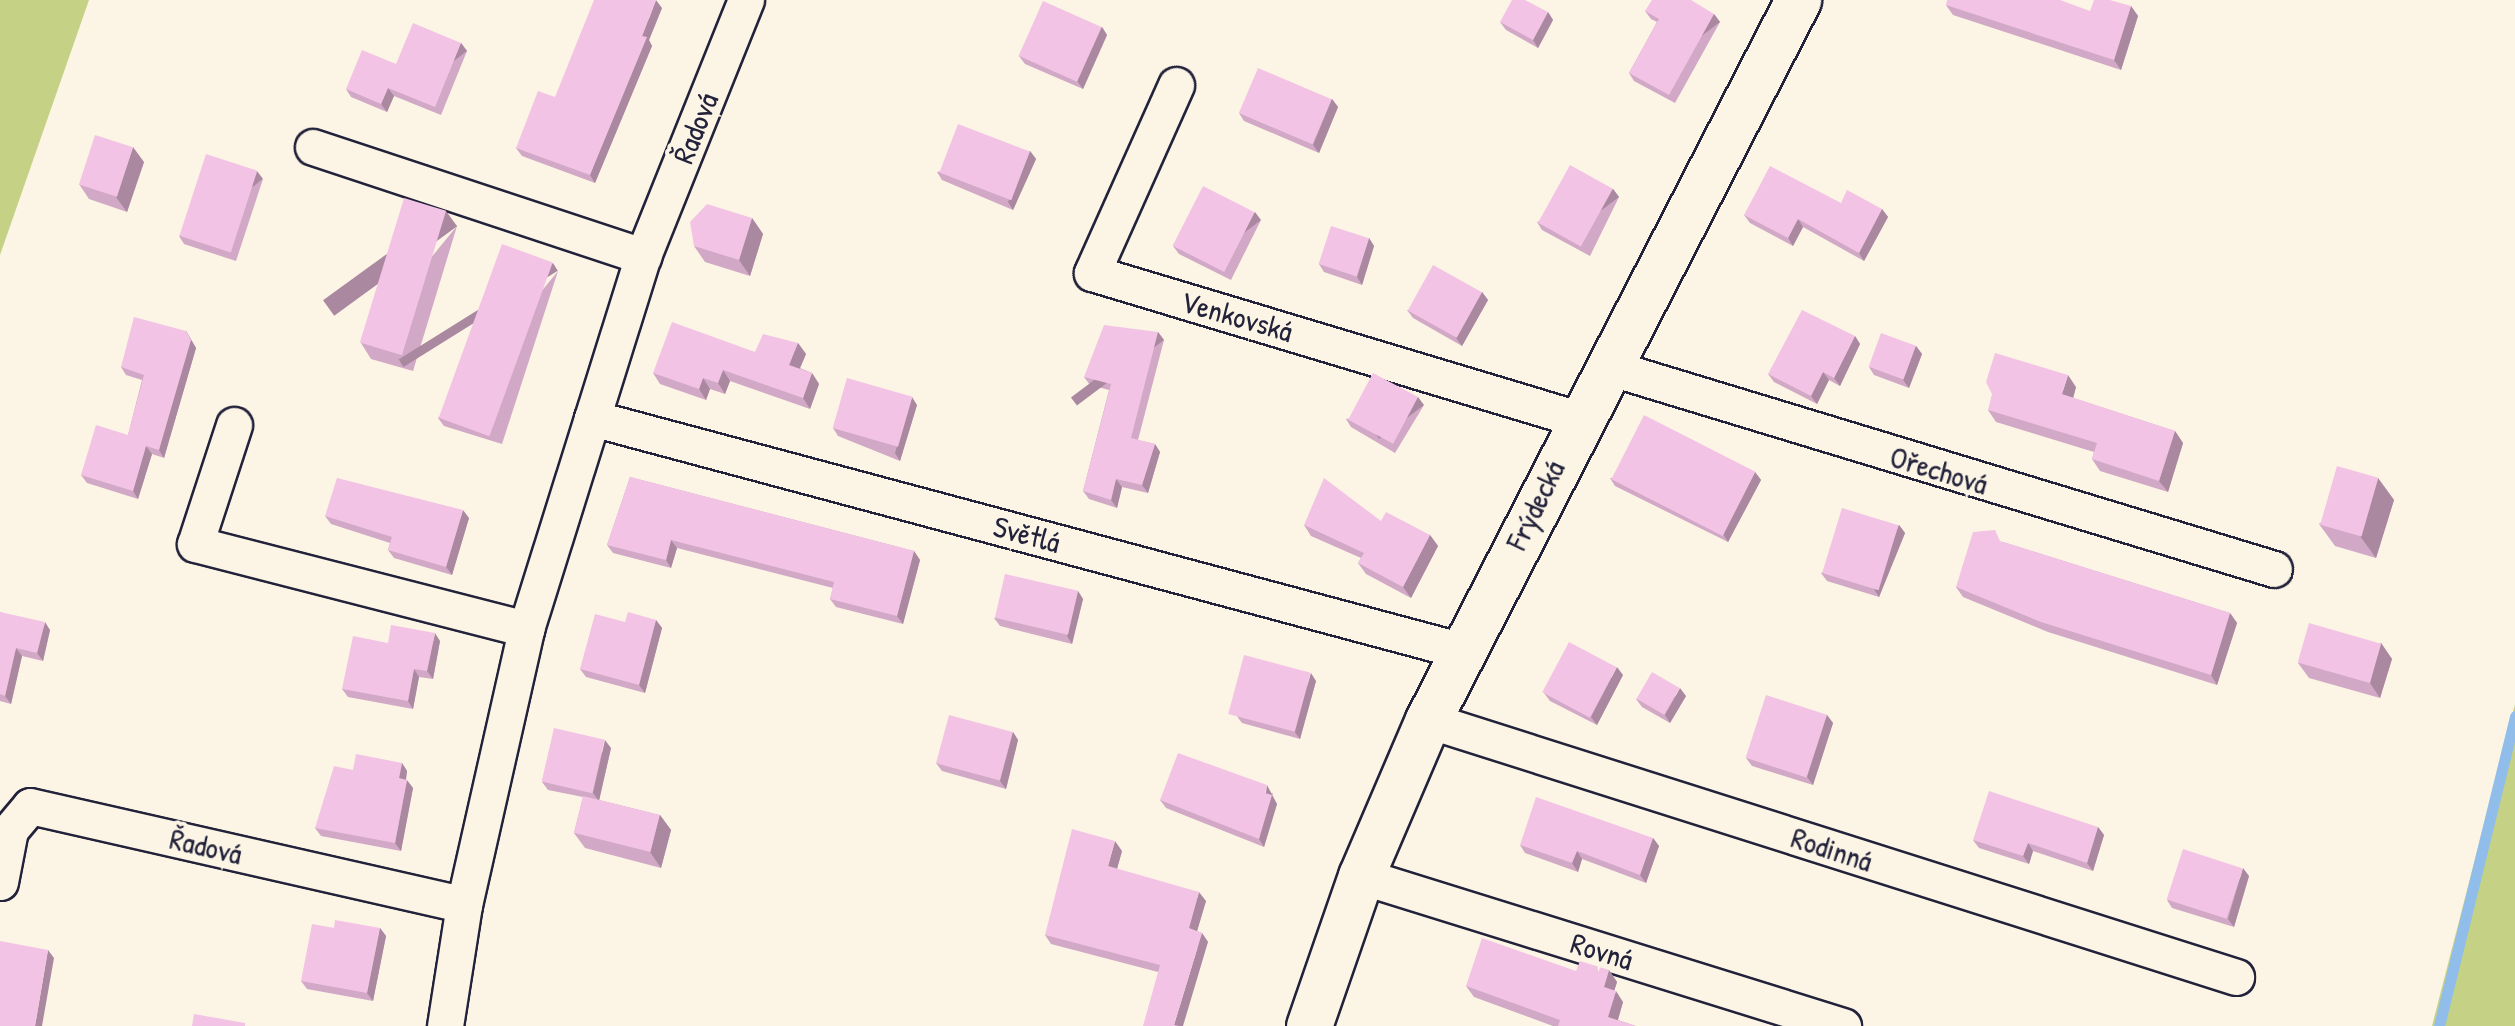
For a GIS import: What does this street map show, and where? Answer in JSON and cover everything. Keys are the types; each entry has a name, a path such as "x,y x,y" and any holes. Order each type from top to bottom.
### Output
{"main road":[{"name":"Frýdecká","path":"1310,1026 1360,876 1428,720 1578,419 1798,0"}],"street":[{"name":"Řadová","path":"445,1026 464,905 526,629 643,256 746,0"},
{"name":"Venkovská","path":"1176,84 1092,274 1578,419"},
{"path":"313,146 643,256"},
{"name":"Ořechová","path":"1606,366 2274,569"},
{"name":"Světlá","path":"592,418 1462,651"},
{"path":"234,425 195,544 526,629"},
{"name":"Rodinná","path":"1428,720 2236,977"},
{"name":"Řadová","path":"0,882 10,830 30,806 464,905"},
{"name":"Rovná","path":"1360,876 1842,1026"}],"green space":[{"path":"0,0 89,0 0,255"},
{"path":"2515,704 2515,1026 2432,1026"}],"building":[{"path":"594,0 656,0 642,36 647,37 590,175 516,148 538,91 555,97"},
{"path":"1512,0 1525,0 1548,12 1533,40 1500,22"},
{"path":"1652,0 1691,0 1714,14 1669,95 1629,73 1659,19 1645,11"},
{"path":"1947,0 2060,0 2090,11 2094,0 2131,6 2114,60 1946,5"},
{"path":"1043,1 1101,27 1077,82 1019,56"},
{"path":"413,23 461,43 435,107 388,88 381,104 346,89 362,50 396,64"},
{"path":"1258,68 1332,99 1312,144 1239,113"},
{"path":"958,124 1030,152 1011,200 939,173"},
{"path":"95,135 133,147 117,197 79,184"},
{"path":"206,154 257,171 231,252 179,236"},
{"path":"1570,165 1613,189 1581,246 1538,223"},
{"path":"1770,166 1841,203 1847,190 1882,209 1859,253 1798,219 1788,238 1744,215"},
{"path":"1203,186 1255,212 1224,272 1173,246"},
{"path":"404,198 446,211 402,355 360,342"},
{"path":"707,204 752,218 739,260 694,246 690,222"},
{"path":"1331,226 1369,238 1357,276 1319,264"},
{"path":"502,244 553,262 489,436 439,418"},
{"path":"1433,265 1482,292 1457,338 1408,310"},
{"path":"1802,310 1855,336 1834,378 1823,372 1811,396 1768,374"},
{"path":"134,317 186,331 191,340 159,450 146,446 133,491 81,475 96,425 128,435 144,375 121,367"},
{"path":"672,322 755,352 763,334 798,343 789,365 812,373 803,398 723,370 718,383 703,378 699,389 653,373"},
{"path":"1104,325 1158,332 1131,438 1155,444 1142,485 1116,479 1111,500 1083,491 1111,384 1084,377"},
{"path":"1881,333 1916,346 1903,379 1869,367"},
{"path":"1995,353 2068,375 2062,394 2175,431 2159,481 2092,459 2097,443 1988,410 1992,394 1986,382"},
{"path":"1373,373 1418,397 1393,444 1348,420"},
{"path":"847,378 912,397 898,447 833,428"},
{"path":"1644,415 1755,472 1723,536 1611,479"},
{"path":"2337,466 2378,478 2362,536 2320,525"},
{"path":"630,477 914,551 897,616 830,599 834,582 671,540 666,560 607,545"},
{"path":"337,478 463,510 446,567 388,550 392,537 325,516"},
{"path":"1324,478 1381,521 1386,512 1430,535 1403,587 1358,563 1364,553 1304,525"},
{"path":"1842,508 1898,525 1879,590 1822,573"},
{"path":"1995,530 2000,541 2230,613 2211,675 2041,622 1956,587 1973,532"},
{"path":"1005,574 1078,591 1068,635 995,618"},
{"path":"0,612 45,622 37,653 16,648 5,696 0,694"},
{"path":"628,612 656,620 639,685 580,669 595,614 625,622"},
{"path":"2309,623 2381,644 2370,683 2298,662"},
{"path":"391,625 435,633 427,671 414,669 408,701 342,689 353,636 388,643"},
{"path":"1569,642 1617,667 1590,718 1542,692"},
{"path":"1244,655 1311,673 1295,732 1228,714"},
{"path":"1652,672 1680,688 1664,715 1636,699"},
{"path":"1766,695 1827,715 1806,778 1746,758"},
{"path":"949,715 1013,732 1000,780 936,763"},
{"path":"554,728 605,740 592,793 542,782"},
{"path":"1178,753 1267,785 1265,793 1272,795 1259,839 1160,800"},
{"path":"356,754 402,763 399,778 407,780 395,843 315,828 334,766 353,770"},
{"path":"1989,791 2098,827 2087,863 2028,843 2023,856 1973,840"},
{"path":"583,796 660,815 650,852 574,833"},
{"path":"1536,797 1653,838 1640,875 1577,851 1572,863 1520,845"},
{"path":"1072,829 1115,841 1108,866 1199,892 1189,928 1202,933 1174,1025 1179,1026 1143,1026 1160,965 1045,935"},
{"path":"2183,849 2243,868 2227,919 2167,899"},
{"path":"335,920 380,928 367,993 301,981 312,924 334,928"},
{"path":"1482,938 1576,971 1580,961 1609,970 1604,987 1616,991 1608,1017 1635,1026 1558,1026 1560,1020 1466,986"},
{"path":"0,941 48,950 35,1026 0,1026"},
{"path":"194,1014 245,1023 245,1026 192,1026"}],"waterway":[{"path":"2439,1026 2515,716"}]}
